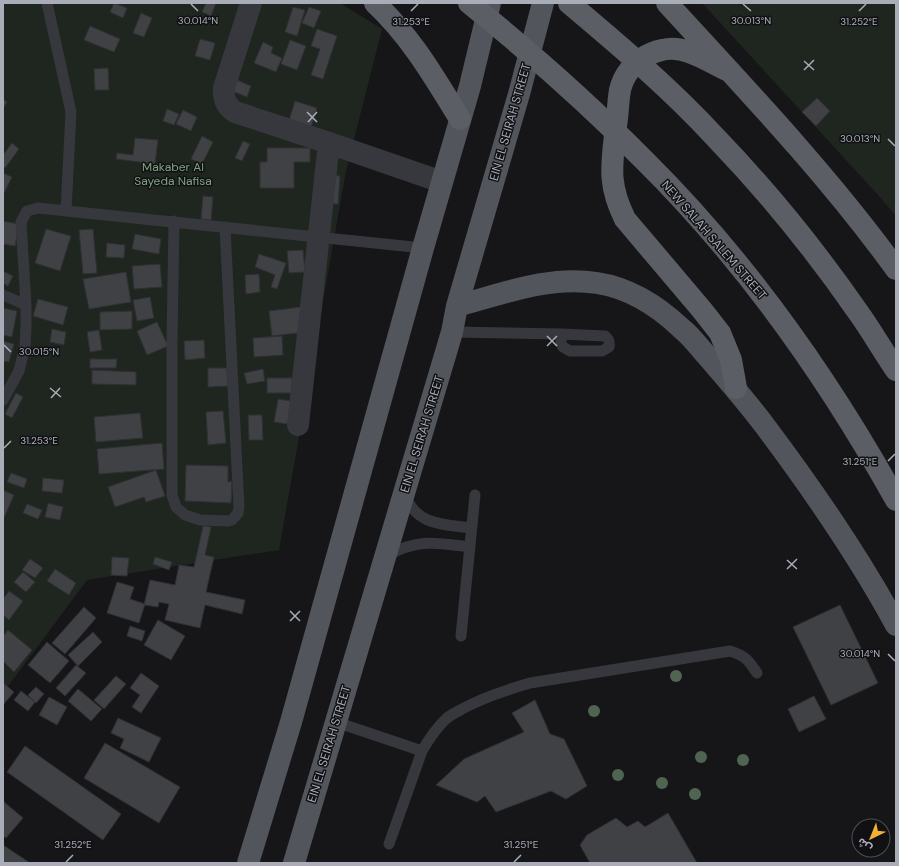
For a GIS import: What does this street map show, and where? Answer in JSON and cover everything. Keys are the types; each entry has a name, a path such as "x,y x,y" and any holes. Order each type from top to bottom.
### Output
{"highway":[{"path":"375,3 398,26 416,49 460,119"},
{"name":"NEW SALAH SALEM STREET","path":"469,3 517,42 577,95 645,160 709,229 768,303 823,379 873,458 896,500"},
{"path":"569,3 662,84 716,137 767,193 815,252 859,313 896,370"},
{"path":"667,3 820,172 869,232 896,269"},
{"path":"731,72 689,52 678,49 656,51 643,57 633,66 625,77 620,90 612,163 612,178 618,205 625,218 720,333 731,360 736,388"}],"main road":[{"path":"248,863 291,722 423,248 470,86 490,3"},
{"name":"EIN EL SEIRAH STREET","path":"294,863 452,332 457,306 519,94 543,3"},
{"path":"457,306 537,285 577,281 598,283 616,287 633,294 650,304 683,329 736,388 794,465 828,514 861,564 896,625"}],"street":[{"path":"251,3 224,88 223,95 229,108 235,112 442,182"},
{"path":"298,425 329,143"}],"lane":[{"path":"47,3 71,112 66,211"},
{"path":"3,400 19,371 25,346 26,305 20,222 27,211 38,208 423,248"},
{"path":"174,221 172,495 176,507 185,515 200,520 228,521 236,517 239,507 225,227"},
{"path":"3,295 26,305"},
{"path":"452,332 561,334"},
{"path":"404,494 408,505 424,520 434,523 471,528"},
{"path":"461,636 475,495"},
{"path":"385,557 396,551 419,543 430,542 470,547"},
{"path":"389,844 422,751 436,729 447,718 479,700 508,689 530,683 730,651 740,654 748,660 757,673"},
{"path":"336,722 422,751"}],"green space":[{"name":"Makaber Al Sayeda Nafisa","path":"3,3 340,3 382,29 346,171 279,550 87,580 3,693"},
{"path":"702,3 896,3 896,216 879,196"}],"building":[{"path":"114,3 127,8 123,18 110,12"},
{"path":"206,3 216,3 211,16 202,12"},
{"path":"293,7 305,10 297,36 285,32"},
{"path":"309,7 321,11 314,28 302,23"},
{"path":"141,13 152,18 144,37 133,33"},
{"path":"90,26 120,39 114,52 84,40"},
{"path":"317,29 337,36 323,79 311,75 320,49 311,46"},
{"path":"200,39 215,43 210,60 195,56"},
{"path":"290,40 306,46 297,70 281,64"},
{"path":"263,42 273,47 271,53 282,58 276,72 254,63"},
{"path":"108,68 109,90 95,90 94,69"},
{"path":"237,80 251,86 247,97 232,91"},
{"path":"817,98 830,111 816,126 802,112"},
{"path":"3,99 7,102 3,109"},
{"path":"295,101 317,108 309,134 287,127"},
{"path":"167,109 179,114 174,125 163,121"},
{"path":"183,110 197,117 191,131 176,124"},
{"path":"202,136 213,142 202,164 191,159"},
{"path":"135,138 158,140 155,164 116,159 117,153 133,155"},
{"path":"243,141 250,144 242,161 235,158"},
{"path":"12,143 19,149 5,168 3,167 3,155"},
{"path":"267,148 310,148 310,162 294,162 294,188 260,188 260,162 267,162"},
{"path":"3,173 12,177 3,195"},
{"path":"327,175 340,176 338,204 325,203"},
{"path":"203,196 213,197 211,220 201,219"},
{"path":"3,221 19,224 15,246 3,244"},
{"path":"46,229 71,236 60,271 35,263"},
{"path":"93,229 97,273 83,274 79,230"},
{"path":"135,234 161,239 159,254 132,249"},
{"path":"107,243 125,245 124,258 106,257"},
{"path":"303,250 305,272 289,273 287,251"},
{"path":"259,254 286,263 277,289 271,287 275,275 255,267"},
{"path":"160,264 162,287 134,289 132,266"},
{"path":"3,271 13,276 8,286 3,283"},
{"path":"126,272 131,302 89,309 83,279"},
{"path":"259,274 260,292 246,294 245,275"},
{"path":"150,297 154,318 137,321 133,300"},
{"path":"38,299 68,307 63,325 33,316"},
{"path":"301,307 305,332 272,336 269,311"},
{"path":"3,308 17,311 12,337 3,335"},
{"path":"132,311 132,329 100,330 100,312"},
{"path":"157,322 168,346 147,355 137,331"},
{"path":"52,329 66,332 64,345 50,342"},
{"path":"99,330 102,350 90,352 87,332"},
{"path":"282,336 283,355 254,357 253,338"},
{"path":"204,340 205,358 185,360 184,341"},
{"path":"3,341 14,344 9,362 3,361"},
{"path":"90,359 117,359 116,368 90,368"},
{"path":"208,368 227,368 228,386 208,387"},
{"path":"263,369 265,381 247,384 244,373"},
{"path":"92,370 136,372 136,385 92,384"},
{"path":"267,378 292,378 292,393 267,393"},
{"path":"16,393 23,397 12,418 5,414"},
{"path":"278,399 291,401 288,424 274,422"},
{"path":"223,411 226,443 208,445 206,412"},
{"path":"140,413 143,438 96,442 94,417"},
{"path":"248,415 262,415 263,440 249,440"},
{"path":"162,443 164,469 99,474 97,449"},
{"path":"186,465 228,466 228,482 232,481 231,503 185,501"},
{"path":"156,470 165,496 146,502 144,497 115,507 108,487"},
{"path":"11,473 27,479 24,488 7,482"},
{"path":"43,478 64,480 62,493 42,491"},
{"path":"3,490 14,495 4,518 3,517"},
{"path":"48,503 63,507 60,520 45,517"},
{"path":"27,504 42,510 38,519 23,513"},
{"path":"203,526 211,527 205,555 214,557 206,592 245,600 242,614 205,605 200,628 165,620 169,604 159,602 158,607 144,605 150,580 175,585 179,565 194,567"},
{"path":"112,557 129,558 127,576 111,575"},
{"path":"155,557 172,562 169,570 153,564"},
{"path":"30,559 43,568 35,578 22,570"},
{"path":"55,569 76,583 69,595 47,581"},
{"path":"23,572 35,582 26,592 14,582"},
{"path":"117,582 134,587 130,599 145,604 139,623 107,613"},
{"path":"9,591 23,601 9,620 3,615 3,599"},
{"path":"840,605 878,683 831,705 793,627"},
{"path":"84,607 96,618 65,654 52,643"},
{"path":"158,620 185,636 171,660 144,645"},
{"path":"130,626 145,631 142,641 127,636"},
{"path":"8,630 32,650 14,672 3,661 3,636"},
{"path":"93,632 102,642 78,666 68,655"},
{"path":"47,642 69,661 50,683 28,665"},
{"path":"76,665 86,673 65,696 56,688"},
{"path":"141,673 159,686 141,713 132,707 140,695 130,688"},
{"path":"116,676 126,684 104,709 94,700"},
{"path":"3,683 14,692 3,705"},
{"path":"36,687 44,694 36,703 28,695"},
{"path":"78,689 102,709 91,721 68,701"},
{"path":"21,691 35,702 28,711 14,700"},
{"path":"814,696 826,719 799,732 788,709"},
{"path":"49,697 67,707 57,725 39,715"},
{"path":"535,700 550,734 564,739 587,786 566,799 551,791 496,812 485,796 477,802 436,785 464,759 524,732 512,713"},
{"path":"118,718 161,738 149,762 120,748 124,739 111,733"},
{"path":"105,743 180,787 159,823 84,778"},
{"path":"25,746 121,814 103,840 7,772"},
{"path":"3,801 23,818 6,838 3,836"},
{"path":"668,813 697,863 590,863 580,845 587,835 616,818 627,827 638,821 645,827"},
{"path":"3,845 30,863 3,863"}]}
